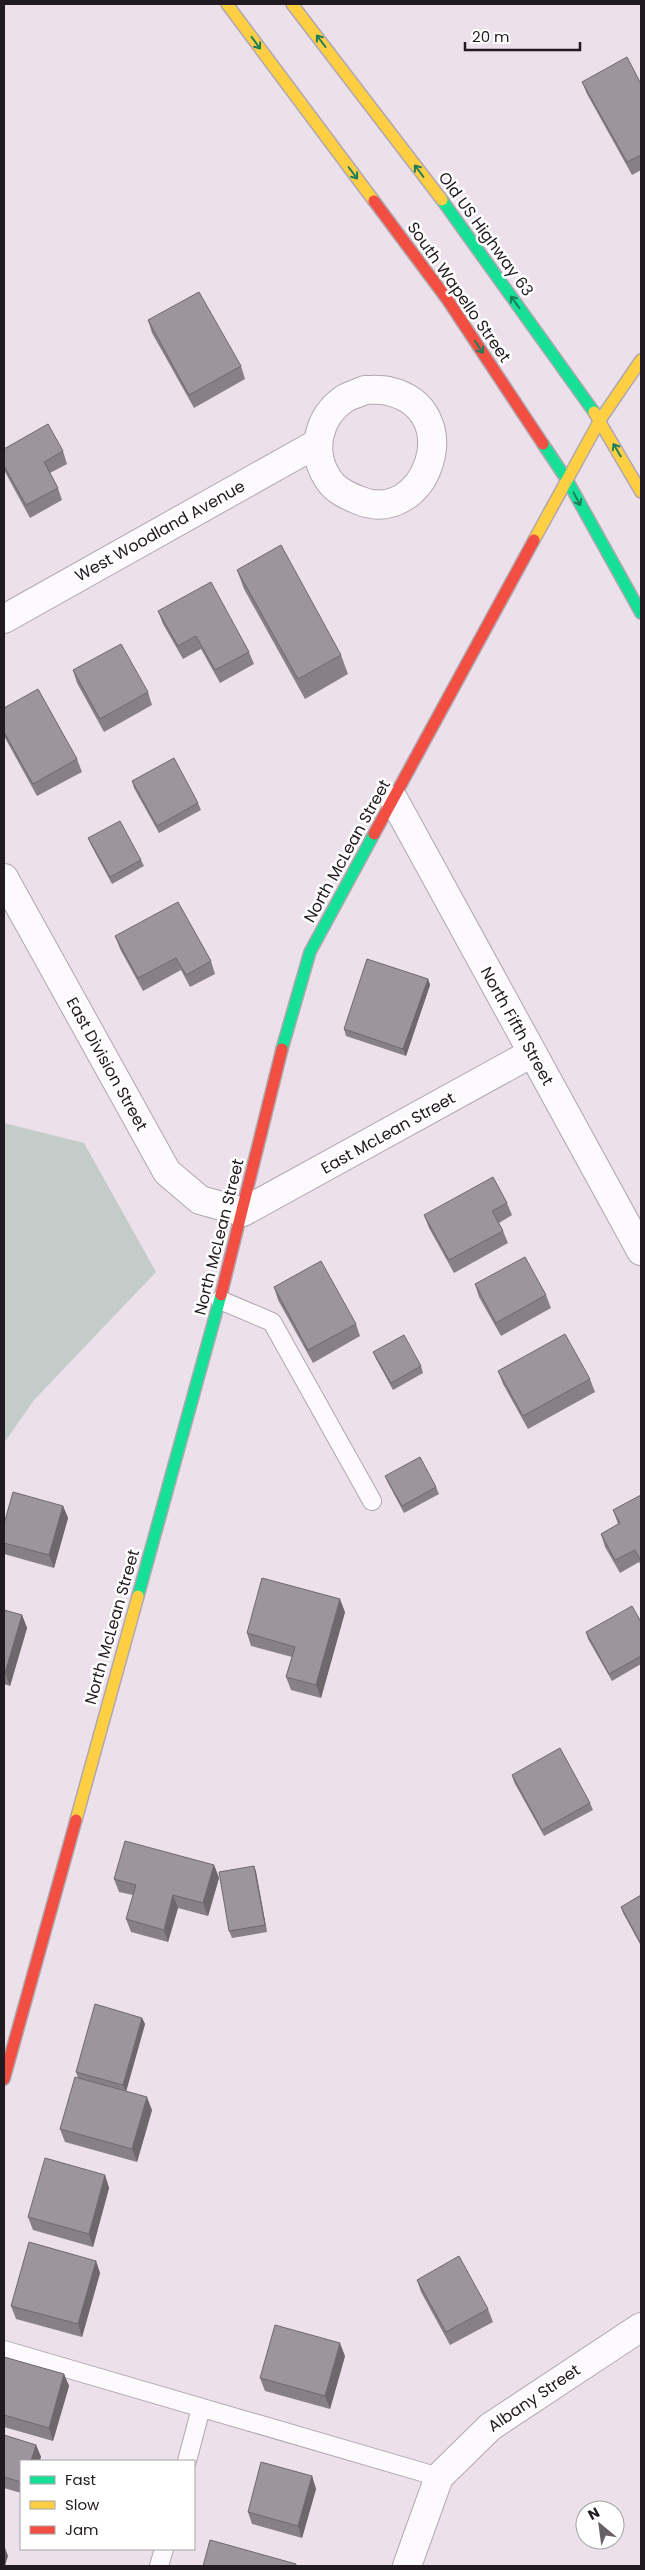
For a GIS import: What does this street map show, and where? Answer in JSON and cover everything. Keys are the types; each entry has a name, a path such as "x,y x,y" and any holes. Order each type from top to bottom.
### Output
{"main road":[{"name":"South Wapello Street","path":"227,4 447,299 567,480 641,613"},
{"name":"Old US Highway 63","path":"292,4 460,224 600,420 641,492"},
{"path":"600,420 641,360"},
{"name":"North McLean Street","path":"4,2079 244,1212 273,1079 310,952 600,420"}],"street":[{"path":"365,390 388,391 409,400 424,415 432,436 432,458 423,479 407,495 386,504 364,503 343,494 327,478 316,444 328,414 345,399 365,390"},
{"name":"West Woodland Avenue","path":"4,620 316,444"},
{"name":"North Fifth Street","path":"394,800 641,1250"},
{"name":"East Division Street","path":"4,878 167,1172 200,1200 244,1212"},
{"name":"East McLean Street","path":"244,1212 532,1053"},
{"name":"Albany Street","path":"407,2566 439,2477 490,2427 641,2327"}],"lane":[{"path":"220,1300 272,1322 372,1501"},
{"path":"4,2350 439,2477"},
{"path":"187,2460 201,2408"},
{"path":"159,2566 164,2550"}],"shaded area":[{"path":"4,1123 84,1143 156,1272 34,1400 4,1443"}],"building":[{"path":"627,57 641,84 641,155 627,162 582,82"},
{"path":"199,292 241,366 189,395 148,320"},
{"path":"48,424 63,451 44,462 58,488 26,505 4,466 4,449"},
{"path":"281,545 341,655 298,679 237,570"},
{"path":"211,582 249,652 215,670 196,636 178,646 158,611"},
{"path":"121,644 148,692 100,719 73,670"},
{"path":"38,689 77,759 33,784 4,732 4,708"},
{"path":"174,758 198,803 157,826 132,781"},
{"path":"120,821 141,860 110,877 88,838"},
{"path":"178,902 211,961 186,975 176,958 138,978 115,936"},
{"path":"367,959 428,979 403,1049 344,1029"},
{"path":"493,1177 507,1203 492,1211 503,1231 449,1260 424,1215"},
{"path":"525,1257 546,1295 496,1323 475,1284"},
{"path":"321,1261 356,1324 308,1350 274,1287"},
{"path":"565,1334 590,1379 523,1416 498,1371"},
{"path":"404,1335 421,1366 391,1383 373,1352"},
{"path":"420,1457 436,1487 402,1506 385,1476"},
{"path":"13,1492 63,1506 49,1555 4,1543 4,1524"},
{"path":"641,1495 641,1561 635,1550 615,1560 601,1534 620,1523 613,1510"},
{"path":"262,1578 340,1599 316,1685 286,1677 295,1647 247,1633"},
{"path":"632,1606 641,1622 641,1656 609,1674 586,1632"},
{"path":"4,1610 22,1615 5,1673 4,1673"},
{"path":"560,1748 590,1803 542,1830 512,1775"},
{"path":"125,1841 214,1865 203,1903 173,1895 164,1930 126,1919 136,1885 114,1879"},
{"path":"254,1866 265,1925 229,1931 219,1872"},
{"path":"641,1895 641,1944 621,1907"},
{"path":"95,2004 142,2018 123,2085 76,2072"},
{"path":"75,2077 147,2097 132,2149 60,2129"},
{"path":"45,2158 105,2175 89,2234 28,2217"},
{"path":"29,2242 96,2261 78,2324 11,2306"},
{"path":"459,2256 488,2309 446,2332 417,2280"},
{"path":"275,2325 340,2343 325,2396 260,2378"},
{"path":"4,2357 64,2374 49,2428 4,2415"},
{"path":"4,2435 36,2445 31,2460 20,2460 20,2482 4,2477"},
{"path":"261,2462 312,2476 298,2526 248,2512"},
{"path":"210,2540 296,2564 296,2566 203,2566"}],"traffic: fast":[{"path":"442,200 594,412"},
{"path":"543,444 567,480 641,613"},
{"path":"282,1049 310,952 374,834"},
{"path":"138,1596 221,1295"}],"traffic: slow":[{"path":"227,4 374,201"},
{"path":"292,4 442,200"},
{"path":"534,540 600,420 641,360"},
{"path":"594,412 641,492"},
{"path":"76,1820 138,1596"}],"traffic: jam":[{"path":"374,201 447,299 543,444"},
{"path":"374,834 534,540"},
{"path":"221,1295 282,1049"},
{"path":"4,2079 76,1820"}]}
